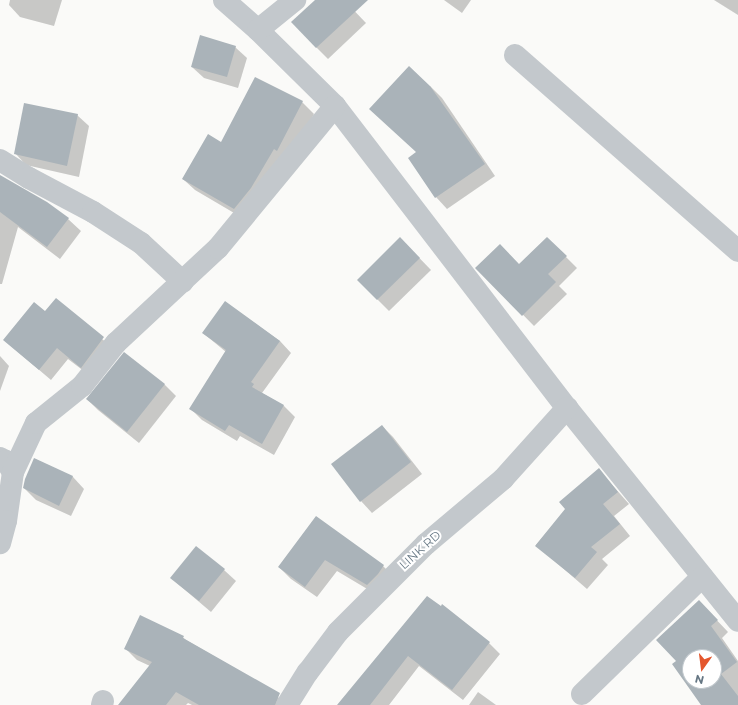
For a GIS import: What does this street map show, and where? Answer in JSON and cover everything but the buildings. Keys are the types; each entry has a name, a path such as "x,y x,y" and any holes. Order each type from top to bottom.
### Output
{"street":[{"path":"224,0 258,30 335,106 567,408 738,622"},
{"path":"258,30 295,0"},
{"path":"515,55 738,251"},
{"path":"0,543 6,521 6,465 36,423 82,386 116,344 218,248 335,106"},
{"path":"0,160 29,178 93,212 141,243 182,282"},
{"name":"LINK RD","path":"287,705 308,672 338,632 426,544 503,479 567,408"},
{"path":"582,694 702,577"}]}
